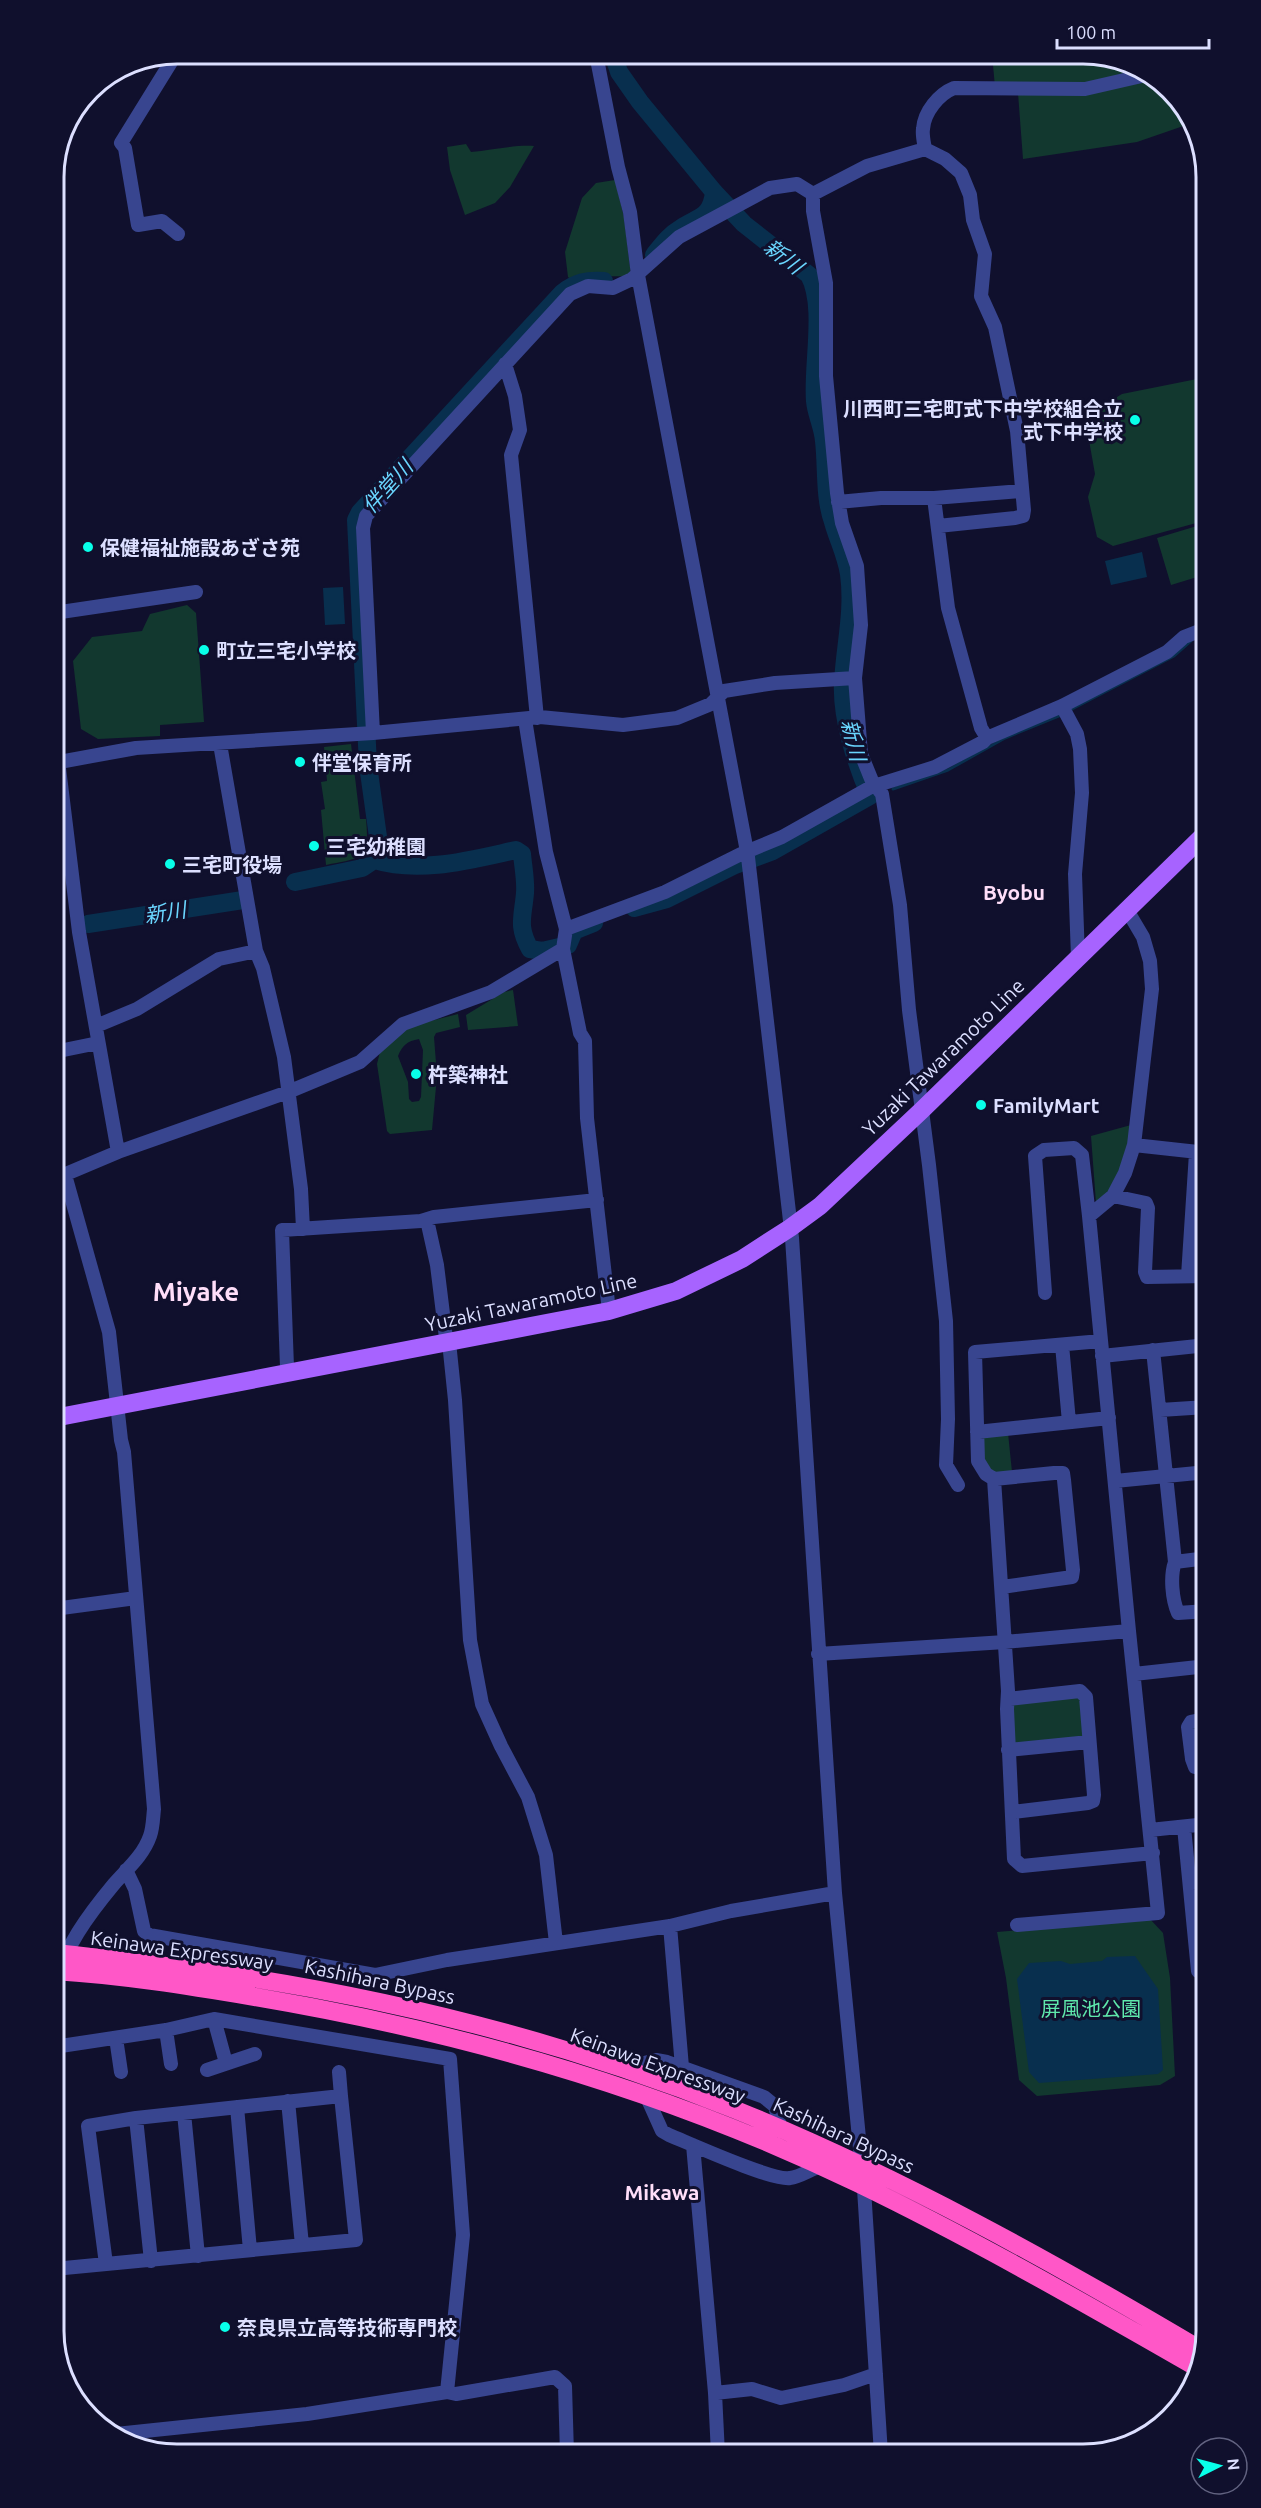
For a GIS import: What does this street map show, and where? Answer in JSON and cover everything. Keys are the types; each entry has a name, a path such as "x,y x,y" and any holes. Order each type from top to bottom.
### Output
{"highway":[{"name":"Kashihara Bypass","path":"64,1956 224,1973 327,1990 457,2020 621,2069 736,2110 862,2166 1016,2242 1195,2348"},
{"name":"Keinawa Expressway","path":"64,1956 222,1976 326,1994 456,2023 638,2078 774,2132 920,2198 1014,2245 1195,2348"},
{"name":"Kashihara Bypass","path":"64,1978 220,1994 318,2011 450,2041 586,2079 816,2168 864,2189 1005,2261 1190,2366"},
{"name":"Keinawa Expressway","path":"64,1978 210,1989 320,2008 452,2037 634,2092 727,2126 854,2181 1007,2259 1190,2366"}],"main road":[{"name":"Yuzaki Tawaramoto Line","path":"64,1416 609,1311 676,1291 742,1259 790,1228 827,1200 1196,843"}],"street":[{"path":"598,64 618,166 630,212 638,275 748,858 790,1228 818,1654 836,1893 864,2189 880,2444"},
{"path":"169,65 121,143 125,148 138,225 162,221 178,234"},
{"path":"925,149 923,130 930,110 945,91 954,88 1085,89 1135,77"},
{"path":"813,194 867,166 925,149 945,159 961,173 970,195 973,220 985,254 981,296 995,327 1004,360 1017,431 1023,516 938,526"},
{"path":"368,733 363,528 366,516 570,294 588,286 613,288 638,275 679,237 770,188 797,184 813,194"},
{"path":"813,194 813,211 826,283 826,376 838,502 842,523 857,566 861,625 855,678 861,754 882,794 900,905 910,1020 945,1321 948,1419 946,1465 958,1485"},
{"path":"505,364 515,396 520,430 511,455 531,718 546,852 566,929 563,949 580,1033 585,1041 587,1118 609,1311"},
{"path":"838,502 1022,491"},
{"path":"934,498 944,586 954,637 981,728 987,738"},
{"path":"65,611 196,592"},
{"path":"566,929 748,858 871,787 935,766 987,738 1062,706 1167,652 1184,637 1196,632"},
{"path":"65,761 136,748 368,733 531,718 623,725 677,718 711,704 724,691 775,683 855,678"},
{"path":"1062,706 1077,734 1080,749 1082,816 1075,874 1078,958"},
{"path":"220,744 256,951 263,968 284,1057 301,1189 303,1229"},
{"path":"65,821 79,916 79,932 118,1152"},
{"path":"1089,1216 1113,1196 1125,1173 1134,1145 1152,989 1150,961 1143,937 1126,910"},
{"path":"65,1175 118,1152 288,1092 360,1062 403,1024 491,992 563,949"},
{"path":"96,1026 137,1009 219,959 256,951"},
{"path":"65,1050 99,1042"},
{"path":"1134,1145 1196,1152"},
{"path":"1017,1925 1158,1913 1089,1216 1082,1155 1074,1148 1044,1150 1035,1156 1045,1293"},
{"path":"64,1948 94,1908 139,1857 151,1835 154,1809 124,1452 109,1332 81,1226 65,1189"},
{"path":"1113,1196 1146,1203 1148,1208 1145,1272 1147,1277 1196,1276"},
{"path":"285,1373 287,1367 282,1230 427,1220 597,1200"},
{"path":"1188,1276 1196,1206"},
{"path":"427,1220 437,1265 446,1338 449,1342 455,1400 470,1641 485,1711 528,1797 546,1855 556,1943"},
{"path":"1002,1587 1066,1580 1072,1577 1063,1473 994,1479 986,1474 978,1461 975,1352 1101,1341"},
{"path":"1062,1345 1069,1422"},
{"path":"1102,1356 1196,1346"},
{"path":"1153,1350 1175,1562 1172,1570 1176,1606 1178,1613 1196,1612"},
{"path":"1160,1410 1196,1408"},
{"path":"977,1431 1108,1418"},
{"path":"1115,1481 1196,1473"},
{"path":"994,1479 1005,1642 1014,1860 1022,1866 1153,1853"},
{"path":"1175,1562 1196,1559"},
{"path":"64,1608 136,1598"},
{"path":"818,1654 1005,1642 1129,1631"},
{"path":"1134,1674 1196,1667"},
{"path":"1008,1700 1080,1691 1086,1697 1094,1795 1093,1801 1088,1803 1013,1812"},
{"path":"1196,1721 1191,1722 1188,1727 1192,1760 1196,1767"},
{"path":"1008,1750 1089,1742"},
{"path":"1150,1830 1196,1825"},
{"path":"1184,1827 1190,1883 1196,1911"},
{"path":"126,1870 135,1889 144,1931 149,1935 375,1975 447,1960 670,1926 731,1911 836,1893"},
{"path":"1190,1883 1196,1882"},
{"path":"670,1926 682,2067"},
{"path":"214,2019 226,2063"},
{"path":"64,2046 166,2030 214,2019 450,2059 463,2235 447,2392"},
{"path":"166,2030 171,2064"},
{"path":"116,2038 121,2072"},
{"path":"207,2070 255,2054"},
{"path":"621,2069 656,2060 682,2067 764,2097 775,2106 781,2130"},
{"path":"64,2268 356,2240 339,2072"},
{"path":"106,2264 88,2126 136,2118 341,2096"},
{"path":"288,2102 303,2245"},
{"path":"649,2102 662,2131 693,2145 764,2173 785,2178 792,2178 816,2168"},
{"path":"237,2107 250,2250"},
{"path":"184,2113 198,2256"},
{"path":"136,2118 151,2261"},
{"path":"693,2145 717,2444"},
{"path":"715,2393 752,2389 781,2398 844,2385 876,2374"},
{"path":"130,2433 307,2414 447,2392 456,2394 555,2377 565,2386 567,2443"}],"green space":[{"path":"993,65 1091,65 1129,74 1077,86 995,87"},
{"path":"1136,78 1168,103 1184,126 1137,142 1023,159 1018,93"},
{"path":"466,144 471,152 534,146 510,187 495,203 465,215 450,170 447,147"},
{"path":"615,180 624,217 631,275 587,276 572,280 568,277 565,252 582,198 596,183"},
{"path":"1196,379 1196,523 1113,546 1097,537 1088,497 1095,474 1087,429 1097,409 1122,394"},
{"path":"1196,526 1196,577 1171,585 1157,538"},
{"path":"187,605 196,613 204,722 160,725 160,736 98,739 81,729 73,661 92,637 142,631 150,614"},
{"path":"351,744 360,819 366,819 365,850 356,858 326,865 321,810 325,809 321,782 327,781 324,747"},
{"path":"513,990 518,1026 468,1030 466,1015 504,992"},
{"path":"458,1014 460,1027 436,1033 434,1037 437,1076 432,1130 390,1134 387,1131 377,1064 380,1052 407,1027","holes":["419,1039 423,1050 421,1097 419,1101 412,1102 409,1099 408,1082 398,1056 406,1044"]},
{"path":"1131,1125 1121,1171 1111,1190 1096,1203 1091,1136"},
{"path":"1008,1433 1012,1472 995,1474 981,1459 983,1437"},
{"path":"1075,1696 1081,1701 1084,1735 1080,1740 1013,1745 1012,1706 1014,1703"},
{"path":"1196,1727 1196,1759 1192,1728"},
{"name":"屏風池公園","path":"1150,1919 1163,1933 1170,1978 1175,2076 1160,2085 1037,2096 1019,2080 1006,1978 997,1932"}],"water":[{"path":"1142,552 1147,577 1111,585 1105,561"},
{"path":"343,587 345,624 325,625 323,588"},
{"path":"1135,1956 1158,1989 1163,2070 1158,2074 1039,2083 1029,2072 1017,1979 1029,1963 1061,1961 1070,1964 1102,1961 1107,1957"}],"waterway":[{"name":"新川","path":"616,64 619,72 640,102 714,192 744,224 809,275 814,288 818,319 815,401 825,451 828,502 846,560 850,588 850,615 843,682 844,710 855,755 870,796 773,851 735,865 667,899 634,908"},
{"name":"伴堂川","path":"654,255 673,234 707,212 714,192"},
{"name":"伴堂川","path":"374,860 379,844 368,765 356,520 360,512 562,293 582,282 604,281"},
{"path":"1070,710 1174,656 1191,641"},
{"path":"893,789 948,770 1005,738 1061,715"},
{"name":"新川","path":"870,796 874,795"},
{"name":"新川","path":"374,860 391,864 427,866 516,850 522,854 525,878 522,928 530,949 542,951 568,945 574,931 594,923"},
{"name":"新川","path":"295,882 362,868 374,860"},
{"name":"新川","path":"88,924 243,900"}],"place":[{"name":"川西町三宅町式下中学校組合立 式下中学校","path":"1135,420"},
{"name":"保健福祉施設あざさ苑","path":"88,547"},
{"name":"町立三宅小学校","path":"204,650"},
{"name":"伴堂保育所","path":"300,762"},
{"name":"三宅幼稚園","path":"314,846"},
{"name":"三宅町役場","path":"170,864"},
{"name":"杵築神社","path":"416,1074"},
{"name":"FamilyMart","path":"981,1105"},
{"name":"奈良県立高等技術専門校","path":"225,2327"}],"district":[{"name":"Byobu","path":"1014,892"},
{"name":"Miyake","path":"196,1291"},
{"name":"Mikawa","path":"662,2192"}]}
